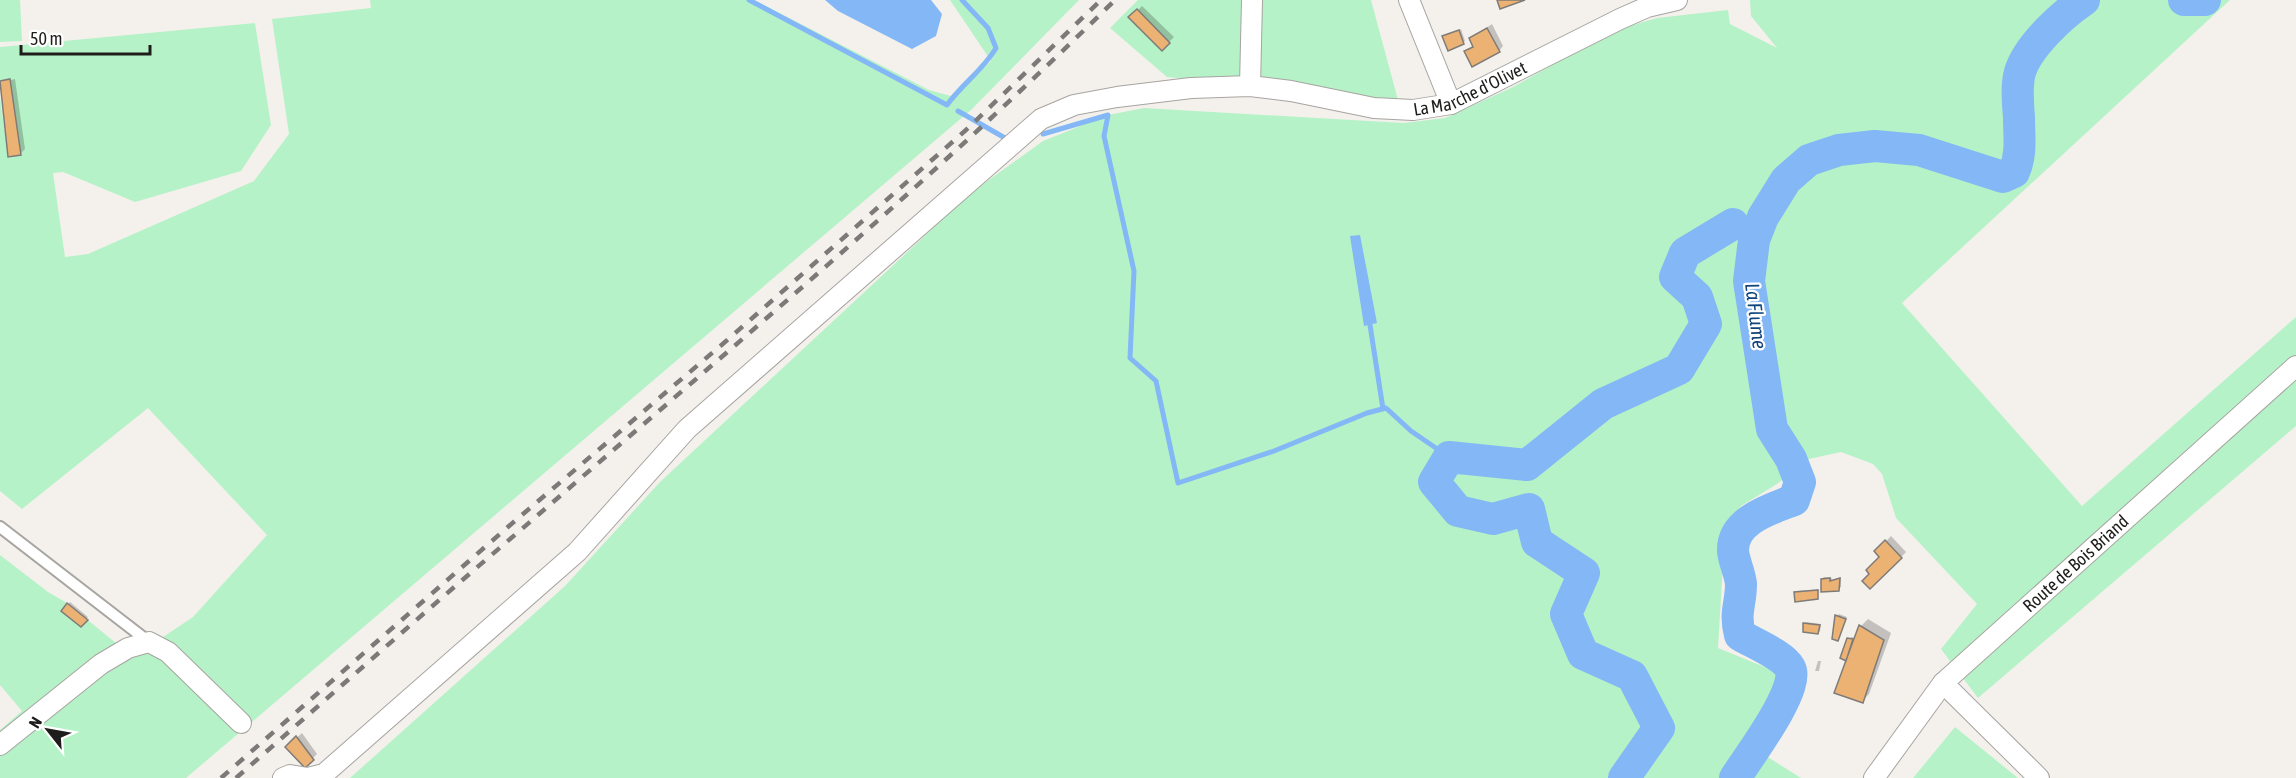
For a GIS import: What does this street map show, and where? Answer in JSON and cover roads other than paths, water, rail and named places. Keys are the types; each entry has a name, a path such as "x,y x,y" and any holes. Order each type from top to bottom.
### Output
{"street":[{"path":"1250,86 1252,0"},
{"path":"1408,0 1451,104"},
{"name":"La Marche d'Olivet","path":"308,778 324,774 577,552 687,429 1041,119 1074,105 1191,88 1250,86 1292,91 1374,108 1413,111 1451,104 1620,19 1647,7 1677,0"},
{"name":"Route de Bois Briand","path":"1874,778 1943,683 2296,366"},
{"path":"0,746 100,664 128,648 149,642 168,652 242,723"},
{"path":"1943,683 2039,778"},
{"path":"283,778 290,775 308,778"}],"lane":[{"path":"0,527 149,642"}],"water":[{"path":"825,0 931,0 942,14 936,36 912,49 838,11"},
{"path":"1360,235 1377,323 1364,326 1350,236"}],"waterway":[{"path":"749,0 947,105 996,48 988,28 962,0"},
{"name":"La Flume","path":"1735,778 1781,707 1791,678 1790,668 1781,658 1740,635 1738,614 1741,584 1733,551 1734,540 1739,531 1754,517 1794,500 1800,482 1791,459 1772,429 1749,281 1754,240 1763,217 1786,180 1809,160 1839,150 1875,146 1919,150 2003,177 2014,172 2020,145 2019,77 2024,62 2038,42 2056,23 2084,0"},
{"name":"La Flume","path":"2184,0 2205,0"},
{"path":"958,111 1005,138"},
{"path":"1043,134 1108,115 1104,136 1134,271 1130,358 1156,381 1178,483 1274,451 1367,413 1386,408 1411,431 1449,457"},
{"path":"1624,778 1659,728 1632,676 1583,654 1566,614 1584,573 1537,542 1529,509 1493,519 1458,511 1434,482 1449,457 1527,465 1603,404 1679,369 1706,324 1697,297 1675,277 1685,253 1733,224"},
{"path":"1370,325 1383,409"}],"railway":[{"path":"221,778 966,130 1101,0"},
{"path":"236,778 895,205 1043,70 1115,0"}]}
